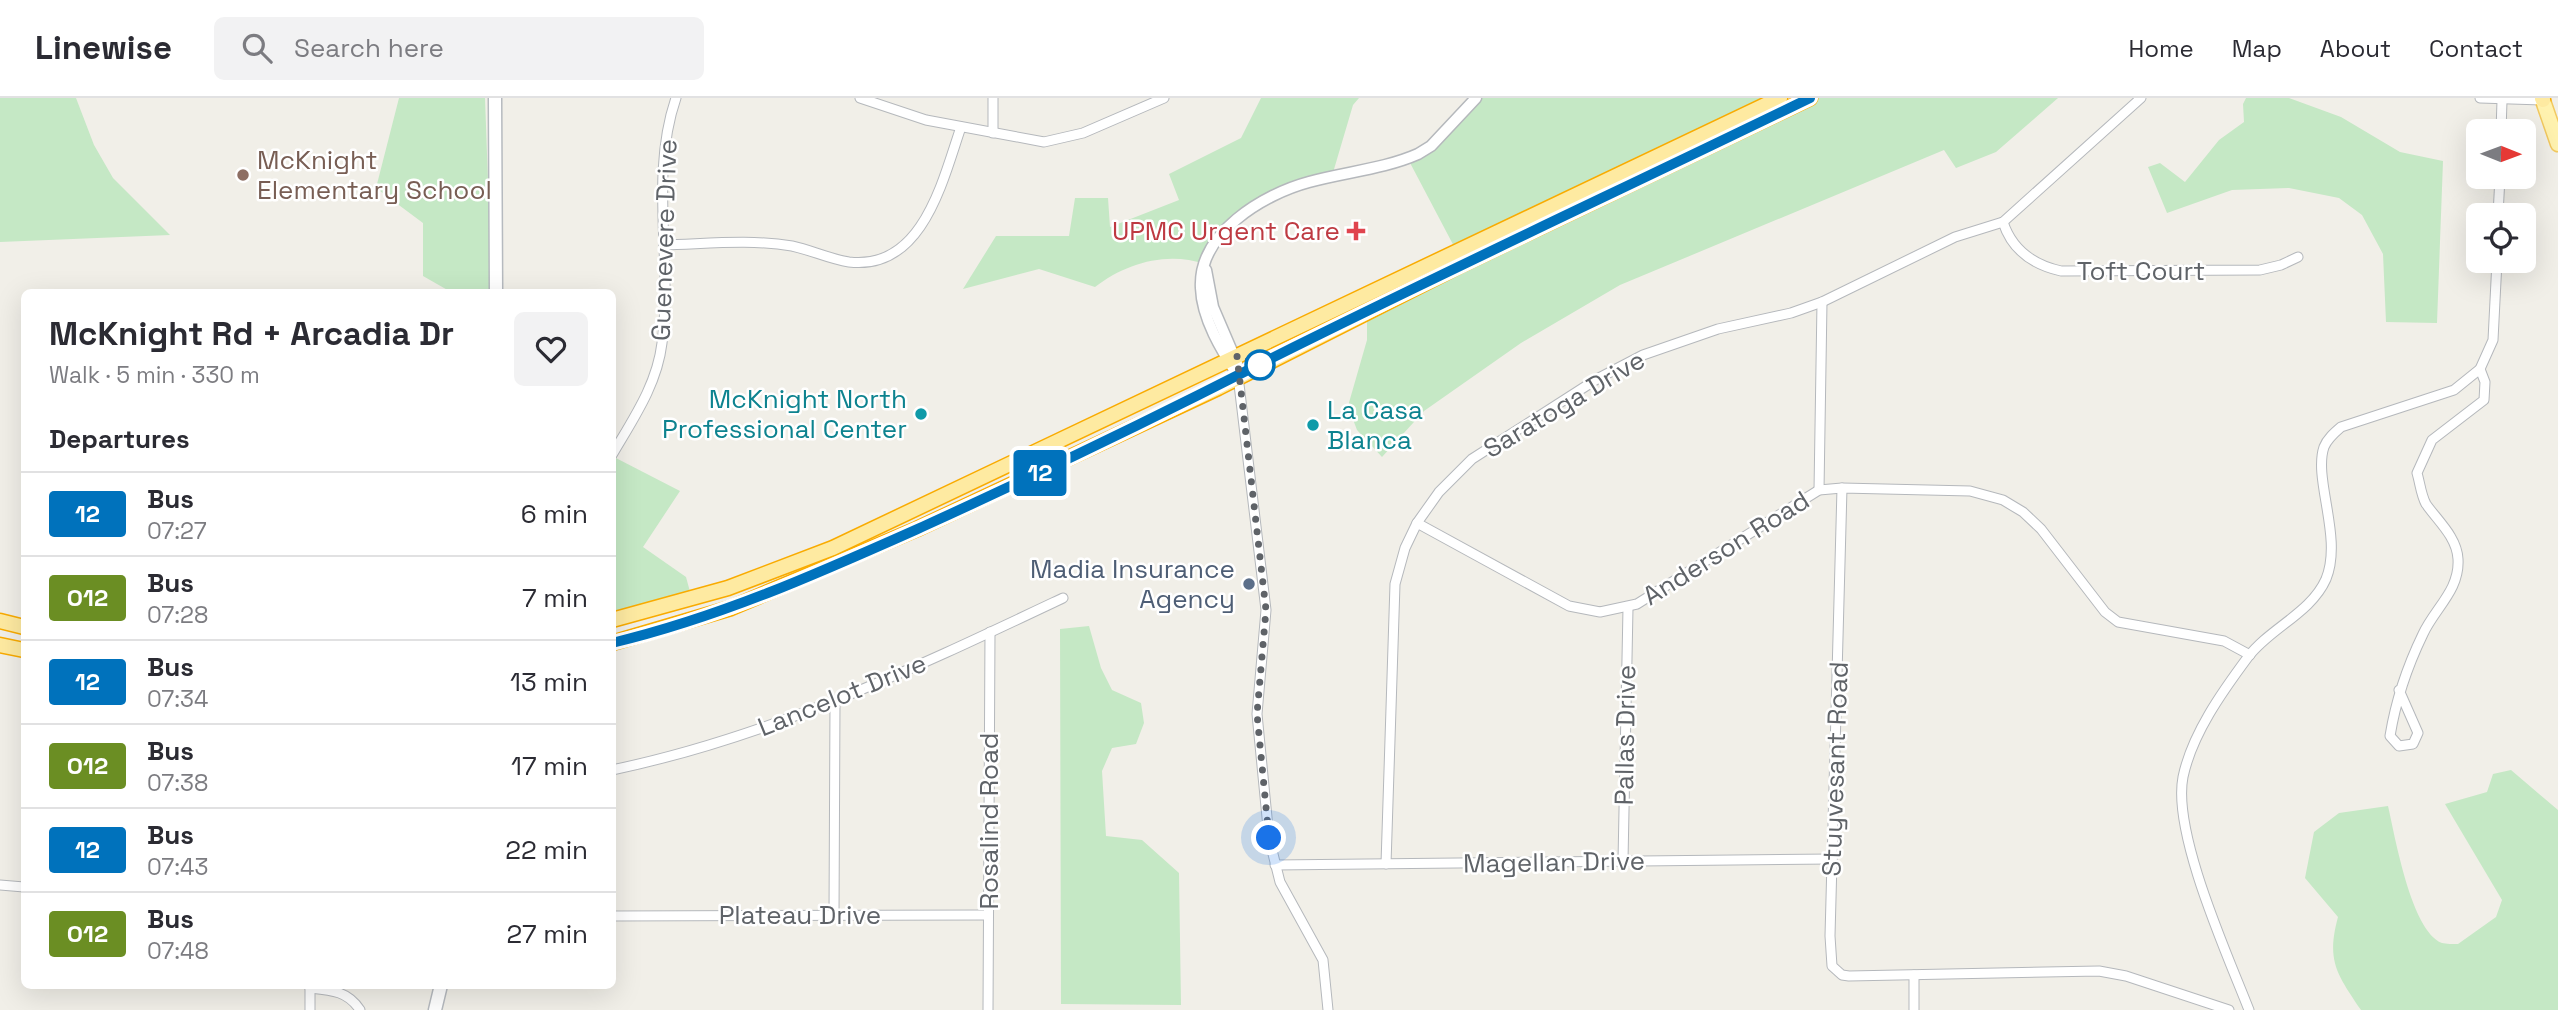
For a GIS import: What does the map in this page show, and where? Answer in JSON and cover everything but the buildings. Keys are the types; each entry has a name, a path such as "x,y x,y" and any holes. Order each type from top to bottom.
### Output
{"highway":[{"path":"616,620 692,599 799,563 1780,98"},
{"path":"616,642 731,608 830,568 1037,474 1810,98"},
{"path":"0,621 21,626"},
{"path":"0,645 21,649"}],"main road":[{"path":"495,98 496,289"},
{"path":"2542,99 2558,144"},
{"path":"435,1010 440,989"}],"street":[{"name":"Guenevere Drive","path":"616,448 647,394 658,362 664,326 666,142 676,98"},
{"path":"860,98 926,120 1031,141 1056,140 1083,133 1164,98"},
{"path":"993,98 993,133"},
{"path":"1328,1010 1323,960 1295,914 1275,865 1257,714 1266,610 1238,376 1216,315 1205,264 1223,232 1261,201 1306,183 1418,154 1431,146 1476,98"},
{"name":"Saratoga Drive","path":"1386,864 1394,592 1401,560 1417,523 1438,492 1472,458 1597,379 1679,341 1822,302 1955,237 2003,222 2141,98"},
{"path":"2480,98 2502,101 2542,99"},
{"path":"2501,119 2502,101"},
{"path":"664,245 781,245 848,262 887,255 905,244 922,226 961,127"},
{"name":"Toft Court","path":"2003,222 2007,234 2020,251 2039,264 2062,271 2260,270 2298,257"},
{"path":"2249,1010 2202,887 2186,830 2183,780 2194,743 2250,654 2312,601 2326,578 2332,537 2322,460 2324,447 2331,436 2341,427 2454,390 2480,369 2493,340 2496,273"},
{"path":"1819,490 1822,302"},
{"path":"2399,690 2418,733 2413,744 2399,746 2390,736 2399,690 2424,631 2457,583 2459,556 2444,527 2425,502 2417,473 2432,440 2484,400 2485,382 2480,369"},
{"name":"Anderson Road","path":"1417,523 1569,606 1600,612 1628,608 1819,490 1842,488 1970,491 2003,500 2023,512 2041,529 2115,620 2127,625 2224,641 2250,654"},
{"name":"Stuyvesant Road","path":"1842,488 1832,859 1832,966 1849,976 1914,975"},
{"name":"Lancelot Drive","path":"616,769 716,743 835,702 1063,598"},
{"name":"Pallas Drive","path":"1623,861 1628,608"},
{"name":"Rosalind Road","path":"988,1010 990,632"},
{"path":"834,915 835,702"},
{"name":"Magellan Drive","path":"1275,865 1832,859"},
{"path":"0,885 21,887"},
{"name":"Plateau Drive","path":"616,916 988,915"},
{"path":"1914,1010 1914,975 2099,971 2126,976 2229,1010"},
{"path":"310,989 310,1010"},
{"path":"322,989 341,992 355,1002 360,1010"}],"green space":[{"path":"0,98 76,98 94,145 113,178 170,235 0,242"},
{"path":"399,98 485,98 492,289 446,289 423,276 423,223 376,188"},
{"path":"1261,98 1359,98 1353,105 1332,176 1306,183 1241,216 1205,264 1176,259 1147,262 1120,271 1095,287 1039,269 963,289 996,236 1069,236 1075,198 1108,198 1110,227 1179,200 1169,174 1241,138"},
{"path":"1476,98 1780,98 1457,252 1408,159 1418,154"},
{"path":"1810,98 2058,98 1996,152 1956,168 1944,150 1620,285 1521,343 1424,411 1382,457 1357,430 1348,406 1367,340 1367,313"},
{"path":"2246,98 2289,98 2341,117 2400,152 2443,161 2437,323 2386,322 2383,254 2362,215 2339,198 2289,188 2232,190 2167,213 2148,167 2160,163 2185,182 2219,140 2244,122 2243,104"},
{"path":"616,458 680,491 643,547 686,577 692,599 616,619"},
{"path":"1089,626 1101,668 1112,690 1141,703 1144,723 1136,744 1112,748 1102,771 1106,836 1142,840 1179,873 1181,1005 1061,1004 1060,629"},
{"path":"2511,770 2558,810 2558,1010 2361,1010 2336,967 2333,945 2338,917 2305,878 2314,832 2339,813 2388,806 2406,881 2421,921 2431,935 2442,943 2458,944 2496,917 2502,900 2445,804 2487,792 2493,774"}],"bus line":[{"name":"12","path":"616,642 698,619 796,583 965,507 1218,388 1463,264 1810,98"}],"place":[{"name":"McKnight Elementary School","path":"243,175"},
{"name":"UPMC Urgent Care","path":"1356,231"},
{"name":"McKnight North Professional Center","path":"921,414"},
{"name":"La Casa Blanca","path":"1313,425"},
{"name":"Madia Insurance Agency","path":"1249,584"}],"route":[{"path":"1260,365 1237,356 1266,610 1266,643 1257,714 1269,838"}]}
